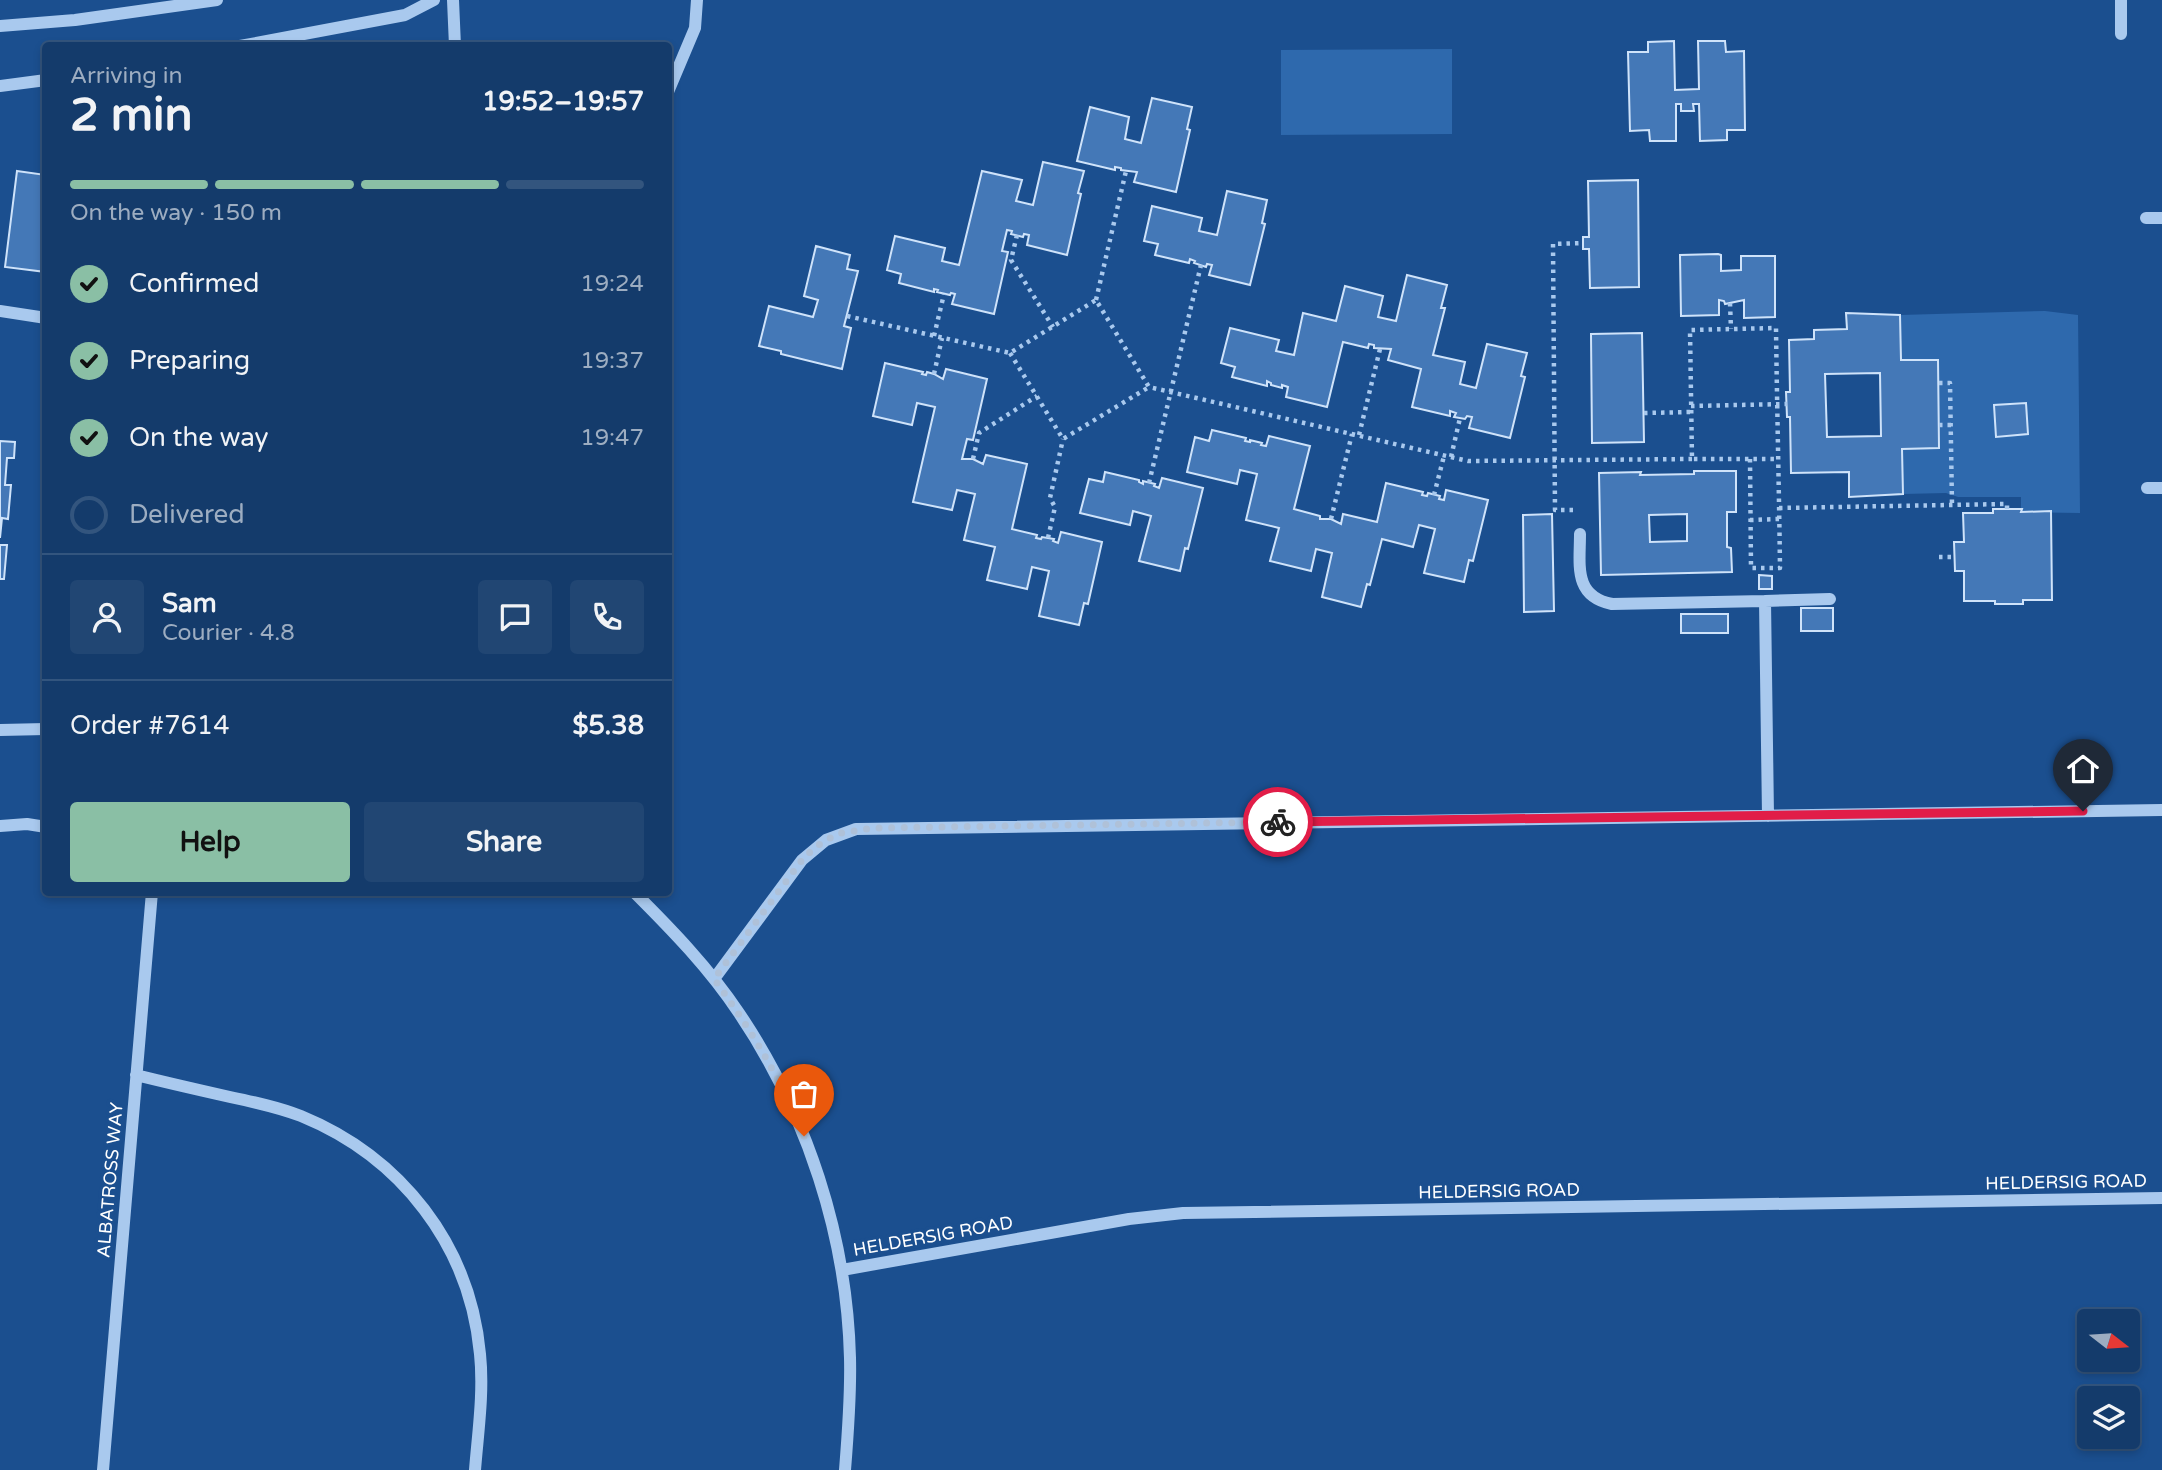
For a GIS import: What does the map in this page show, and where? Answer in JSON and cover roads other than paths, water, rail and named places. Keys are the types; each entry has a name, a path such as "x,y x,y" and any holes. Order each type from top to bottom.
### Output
{"street":[{"path":"0,26 75,20 217,0"},
{"path":"261,42 405,15 434,0"},
{"path":"453,0 455,42"},
{"path":"672,83 695,29 697,0"},
{"path":"2121,0 2121,34"},
{"path":"0,86 42,81"},
{"path":"2146,218 2162,218"},
{"path":"0,311 42,317"},
{"path":"2147,488 2162,488"},
{"path":"1580,534 1580,576 1590,595 1600,601 1612,604 1830,599"},
{"path":"1765,601 1768,816"},
{"path":"0,730 42,729"},
{"path":"714,979 802,860 826,840 856,829 2162,810"},
{"path":"0,826 27,824 42,826"},
{"name":"ALBATROSS WAY","path":"103,1470 152,896"},
{"path":"638,896 676,934 738,1011 759,1045 796,1117 824,1192 842,1270 850,1357 845,1470"},
{"path":"136,1075 298,1115 330,1129 359,1147 387,1167 410,1192 433,1220 451,1251 465,1284 475,1319 481,1390 475,1470"},
{"name":"HELDERSIG ROAD","path":"842,1270 1129,1219 1184,1213 2162,1198"}]}
